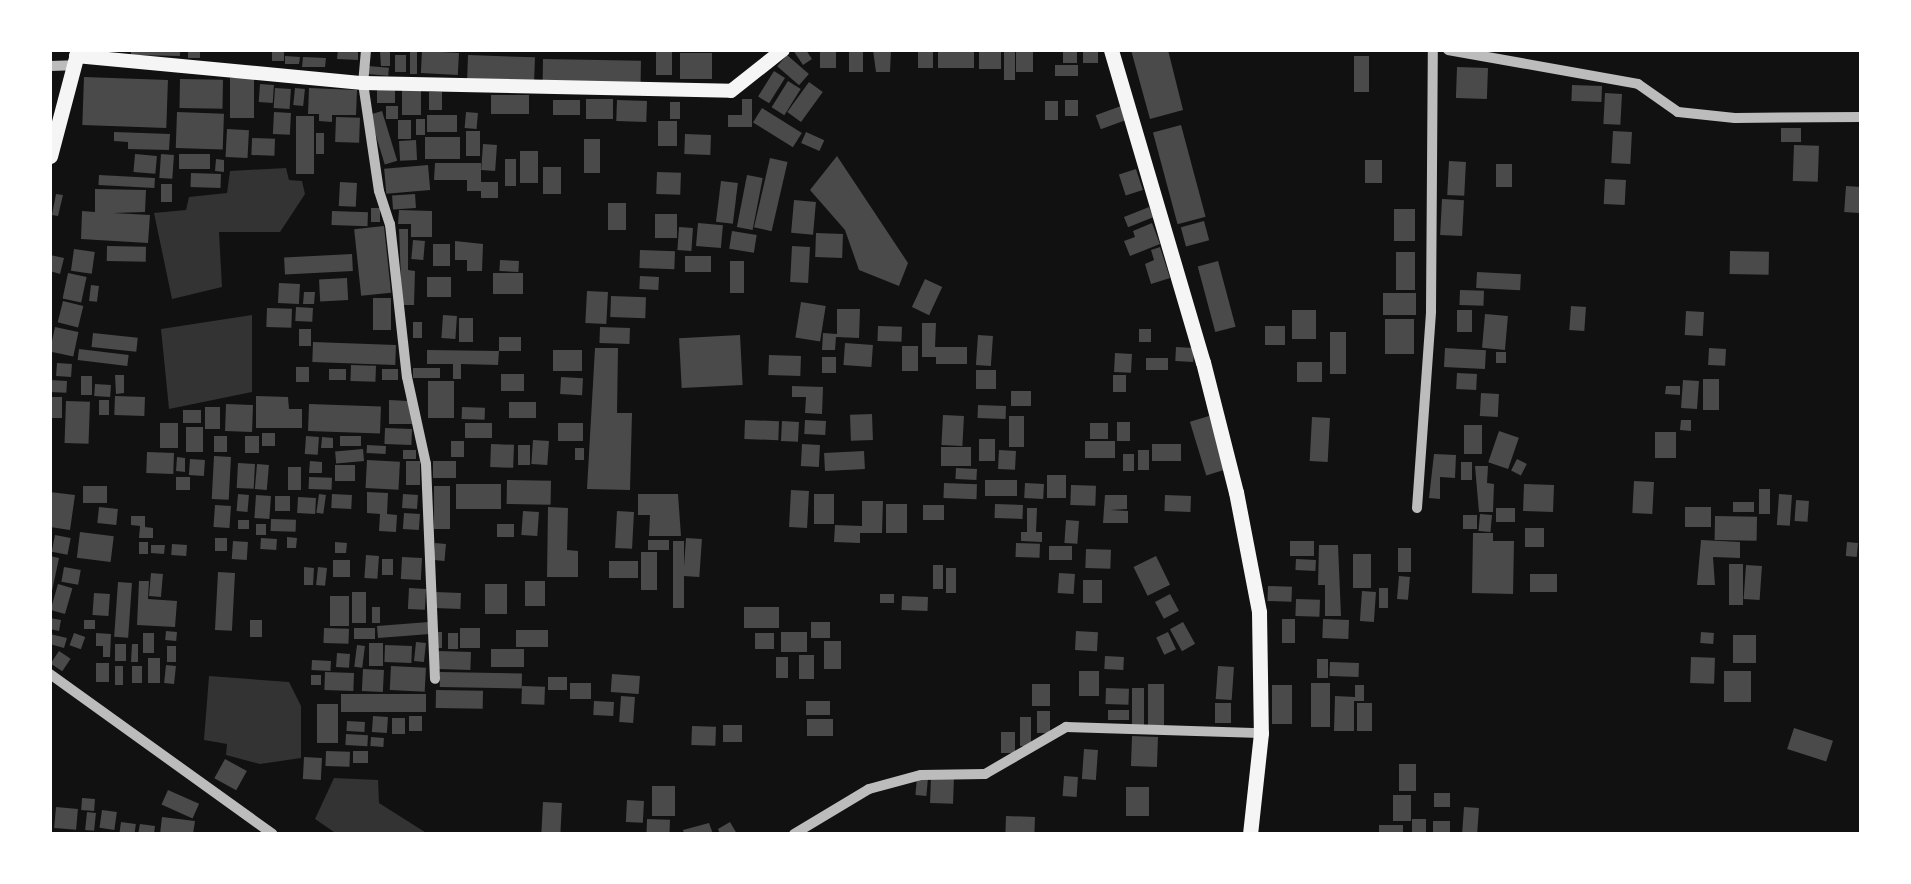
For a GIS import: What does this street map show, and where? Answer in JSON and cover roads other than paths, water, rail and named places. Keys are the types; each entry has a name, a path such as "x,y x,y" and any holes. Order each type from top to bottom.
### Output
{"main road":[{"path":"50,156 76,57 363,83 731,91 783,50"},
{"path":"1110,50 1152,184 1236,492 1259,612 1261,733 1250,834"}],"street":[{"path":"366,50 363,83 379,191 390,224 407,377 426,464 435,680"},
{"path":"1417,508 1431,311 1433,50"},
{"path":"1448,50 1638,84 1678,112 1734,118 1861,117"},
{"path":"50,66 76,57"},
{"path":"50,674 273,834"},
{"path":"794,834 869,789 921,774 985,774 1066,727 1261,733"}]}
